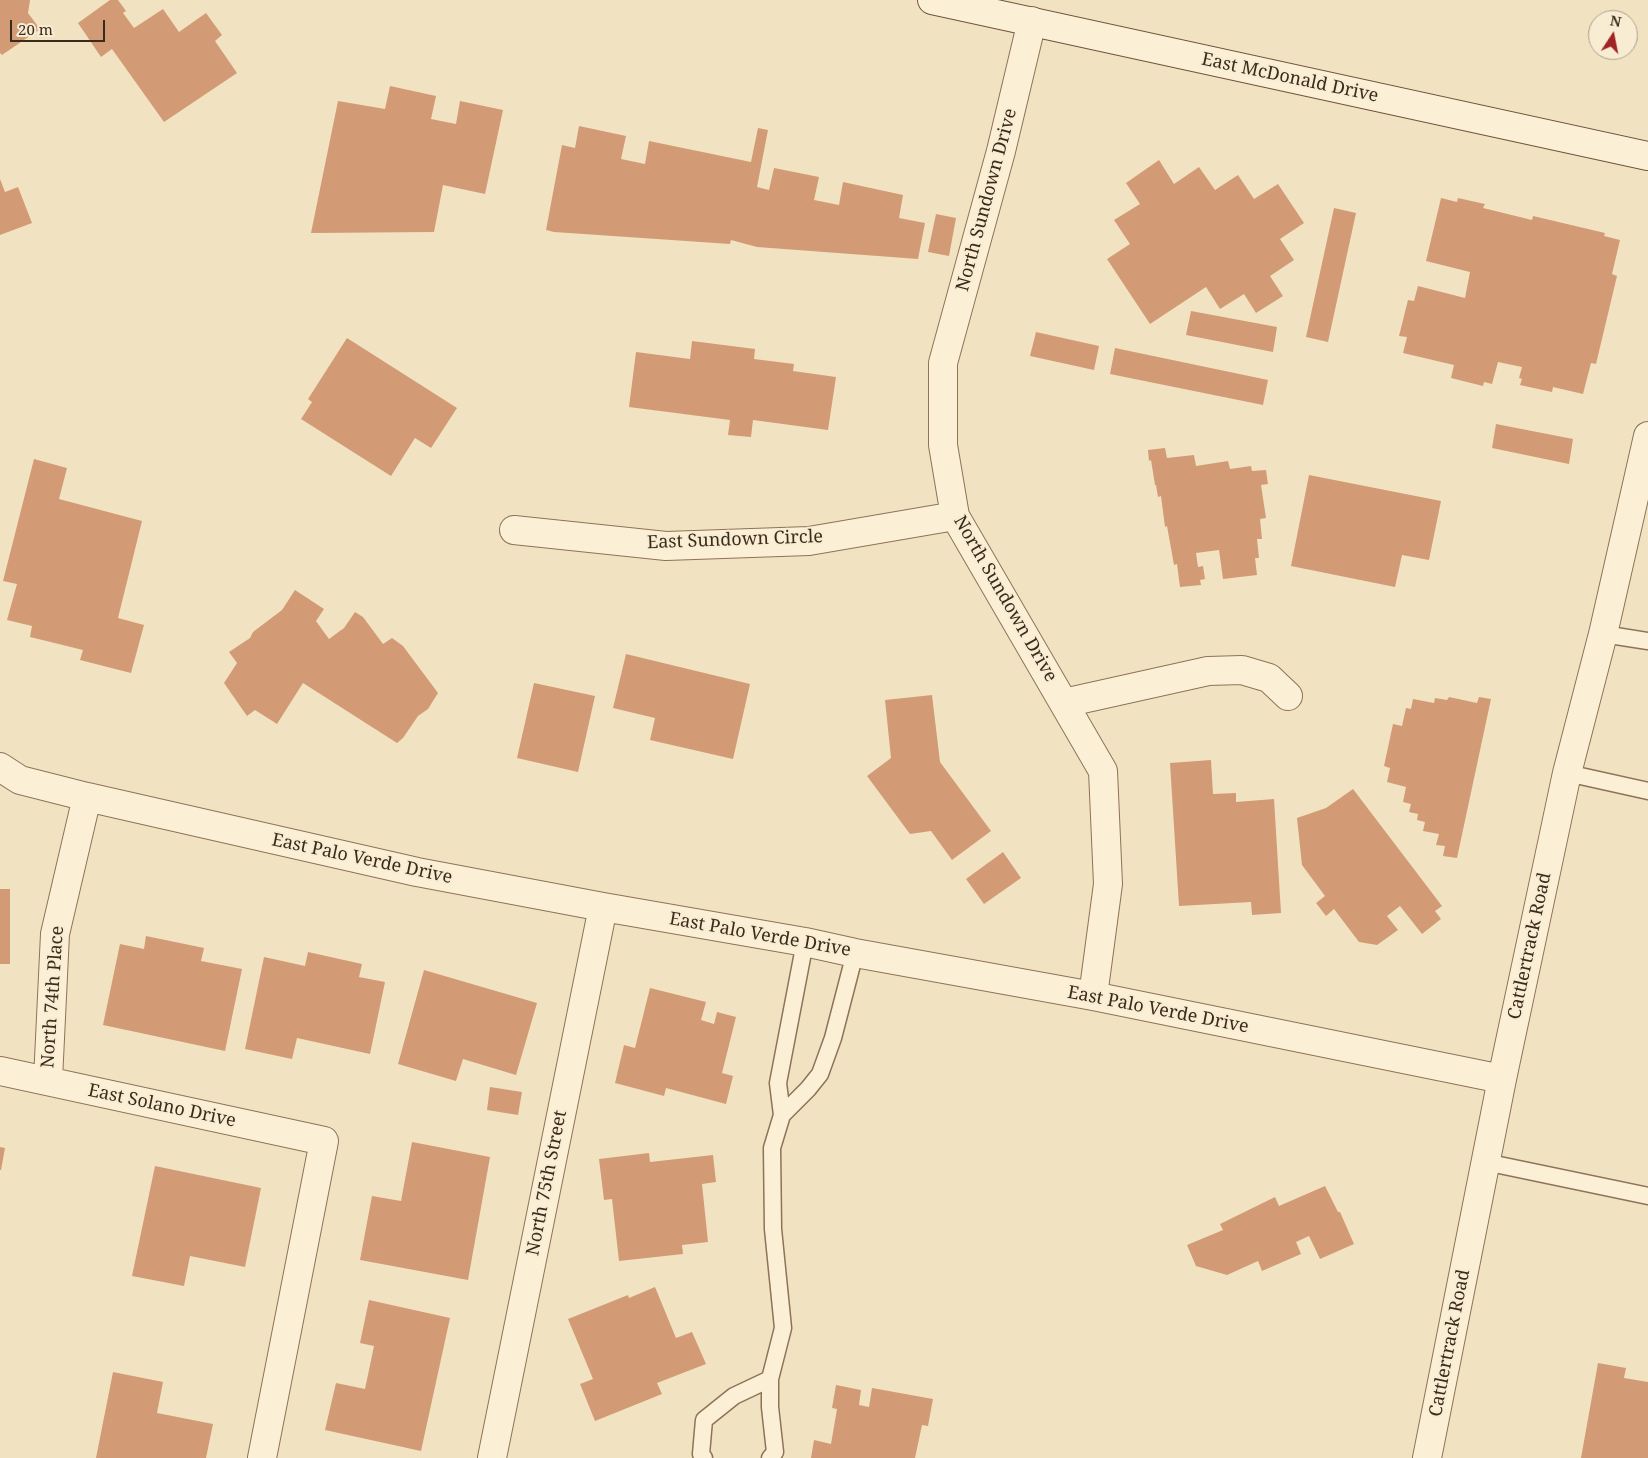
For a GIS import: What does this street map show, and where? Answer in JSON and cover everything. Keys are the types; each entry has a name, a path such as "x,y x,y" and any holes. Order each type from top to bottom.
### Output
{"street":[{"name":"East McDonald Drive","path":"932,0 1648,156"},
{"name":"North Sundown Drive","path":"1032,21 1000,152 943,363 944,445 955,516 1103,771 1108,884 1093,996"},
{"name":"Cattlertrack Road","path":"1427,1458 1502,1078 1567,773 1603,634 1648,436"},
{"name":"East Sundown Circle","path":"514,530 666,546 810,541 955,516"},
{"path":"1064,703 1208,672 1234,670 1242,670 1268,678 1288,696"},
{"name":"East Palo Verde Drive","path":"7,777 417,872 1093,996 1502,1078"},
{"name":"North 74th Place","path":"48,1080 55,934 87,797"},
{"name":"North 75th Street","path":"492,1458 603,907"},
{"name":"East Solano Drive","path":"0,1071 324,1141 262,1458"}],"lane":[{"path":"1603,634 1648,641"},
{"path":"1567,773 1648,791"},
{"path":"770,1458 774,1452 770,1407 770,1379 782,1328 773,1229 772,1148 782,1115 778,1083 805,942"},
{"path":"782,1115 820,1074 833,1038 856,953"},
{"path":"1486,1162 1648,1196"},
{"path":"704,1458 701,1454 704,1420 734,1396 770,1379"}],"building":[{"path":"0,0 30,0 28,13 40,29 2,55 0,53"},
{"path":"110,0 118,0 126,11 123,13 134,28 163,9 179,32 206,13 222,35 215,41 237,73 164,122 112,49 101,57 78,23"},
{"path":"390,86 436,96 431,119 456,124 460,101 503,110 485,194 443,185 434,232 311,233 338,101 385,109"},
{"path":"579,126 626,136 621,159 645,164 649,141 751,162 758,128 768,130 757,187 769,190 774,168 819,177 814,200 839,205 843,182 903,195 899,218 925,223 918,259 757,247 731,240 730,244 546,230 562,145 575,148"},
{"path":"1159,160 1174,184 1199,167 1215,190 1238,175 1254,199 1278,184 1304,223 1280,239 1294,260 1270,276 1283,296 1256,313 1244,294 1220,309 1206,287 1150,324 1107,259 1130,244 1114,220 1140,204 1126,183"},
{"path":"0,179 5,192 18,187 32,223 0,235"},
{"path":"1441,198 1457,202 1458,198 1485,204 1483,208 1532,220 1533,216 1605,233 1604,236 1620,240 1612,274 1617,276 1596,364 1591,363 1583,394 1553,387 1552,392 1520,385 1522,379 1519,378 1522,367 1498,362 1492,384 1484,382 1483,386 1451,378 1454,365 1403,353 1407,337 1399,336 1408,300 1414,301 1418,286 1465,298 1470,272 1426,261"},
{"path":"1334,208 1356,213 1328,342 1306,337"},
{"path":"936,214 956,218 949,256 928,252"},
{"path":"1191,311 1277,327 1273,352 1186,335"},
{"path":"1036,332 1099,346 1094,370 1030,356"},
{"path":"347,338 457,408 431,448 415,438 391,476 301,419 312,402 308,399"},
{"path":"692,341 755,349 754,359 794,364 793,371 836,377 828,430 753,420 751,437 728,435 730,420 629,407 636,352 690,359"},
{"path":"1115,348 1268,380 1263,405 1110,374"},
{"path":"1496,424 1573,439 1569,464 1492,448"},
{"path":"1165,448 1167,458 1194,455 1196,466 1228,461 1230,469 1251,466 1252,471 1266,470 1268,484 1261,485 1266,518 1260,519 1262,539 1257,539 1259,558 1255,558 1257,575 1223,579 1219,550 1196,553 1198,567 1203,566 1205,579 1200,580 1201,585 1180,587 1177,564 1174,565 1167,526 1165,527 1161,496 1158,497 1151,460 1149,461 1148,450"},
{"path":"34,459 67,468 59,499 142,521 118,618 144,625 131,673 80,660 83,650 30,637 32,626 7,620 17,584 3,581"},
{"path":"1309,475 1441,501 1429,560 1402,555 1395,587 1291,566"},
{"path":"295,590 324,609 316,621 329,639 344,628 355,612 363,617 383,644 392,638 403,646 438,693 428,709 418,716 403,738 397,743 303,683 277,724 255,710 247,716 224,683 237,663 229,652 250,638 253,632 282,610"},
{"path":"626,654 750,684 733,759 650,740 655,718 613,708"},
{"path":"534,683 595,696 578,772 517,758"},
{"path":"932,695 940,762 991,831 952,860 931,831 910,834 867,776 891,758 885,700"},
{"path":"1449,697 1477,703 1479,697 1491,699 1457,858 1443,856 1445,846 1436,845 1439,834 1423,831 1425,822 1417,820 1418,814 1409,812 1411,804 1403,802 1406,787 1387,782 1390,768 1384,766 1393,724 1402,726 1406,708 1411,709 1413,699 1434,703 1435,698 1447,700"},
{"path":"1211,760 1213,794 1236,793 1236,802 1274,799 1281,913 1252,915 1251,902 1179,906 1170,763"},
{"path":"1353,789 1442,906 1435,911 1441,919 1422,934 1400,906 1387,916 1398,930 1377,945 1359,942 1334,909 1326,916 1316,903 1325,896 1302,865 1297,818 1326,808"},
{"path":"1003,852 1021,878 984,904 966,879"},
{"path":"0,889 10,889 10,964 0,964"},
{"path":"146,936 204,948 201,961 242,969 225,1051 103,1025 120,944 144,949"},
{"path":"308,952 362,964 359,977 385,982 370,1054 297,1038 292,1059 245,1049 264,957 305,966"},
{"path":"424,970 537,1003 516,1075 463,1059 456,1081 398,1064"},
{"path":"650,988 706,1002 701,1020 714,1024 717,1012 736,1017 722,1073 733,1076 726,1104 666,1088 664,1096 615,1083 624,1045 635,1048"},
{"path":"490,1087 522,1092 518,1115 487,1110"},
{"path":"412,1142 490,1157 468,1280 360,1260 372,1196 401,1201"},
{"path":"0,1147 5,1148 1,1170 0,1170"},
{"path":"649,1153 650,1162 713,1155 716,1182 702,1184 708,1242 682,1245 683,1254 619,1261 612,1199 604,1200 599,1159"},
{"path":"155,1166 261,1188 245,1267 190,1256 184,1286 132,1276"},
{"path":"1325,1186 1338,1212 1340,1212 1354,1244 1320,1259 1309,1236 1296,1242 1301,1254 1262,1271 1258,1261 1227,1275 1196,1266 1187,1245 1223,1230 1220,1224 1275,1197 1279,1206"},
{"path":"655,1287 676,1338 692,1332 706,1364 657,1383 662,1394 595,1421 580,1384 593,1379 568,1319 628,1295 629,1298"},
{"path":"369,1300 450,1318 421,1451 325,1430 336,1383 365,1389 374,1346 360,1343"},
{"path":"1598,1363 1626,1368 1624,1378 1648,1382 1648,1458 1581,1458"},
{"path":"113,1372 163,1382 157,1413 213,1424 206,1458 96,1458"},
{"path":"836,1385 861,1390 859,1405 869,1407 872,1388 933,1399 928,1426 922,1425 915,1458 811,1458 814,1440 831,1444 837,1409 832,1408"}]}
